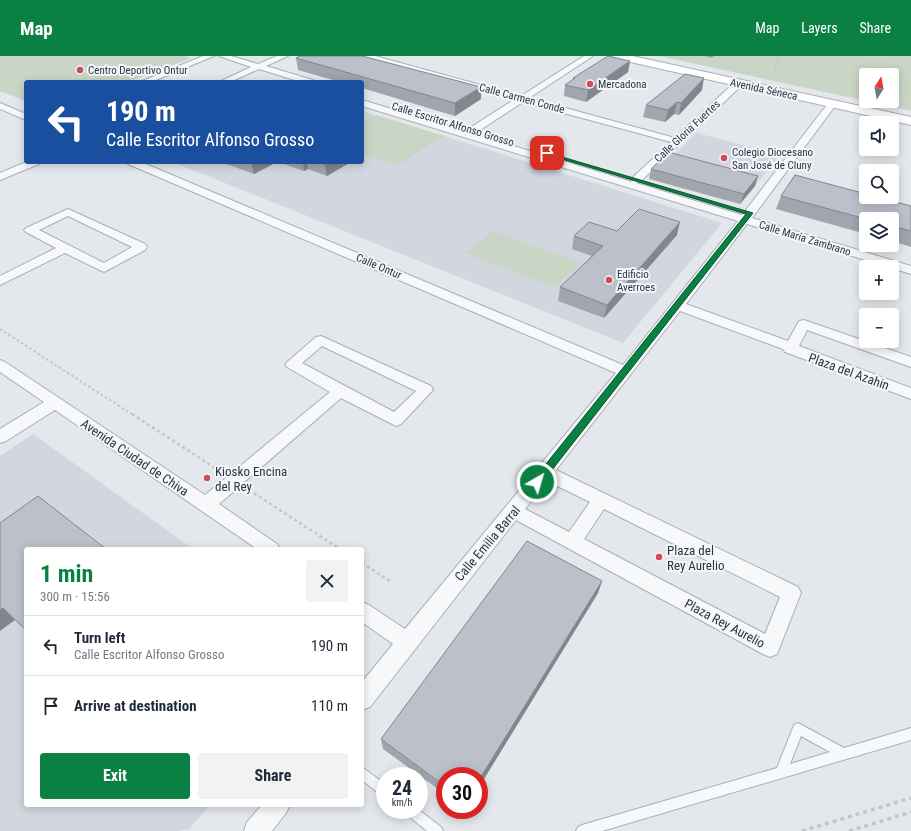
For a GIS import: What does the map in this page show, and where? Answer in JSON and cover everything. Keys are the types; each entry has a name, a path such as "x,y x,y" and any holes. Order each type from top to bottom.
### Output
{"street":[{"path":"149,80 209,56 302,80"},
{"path":"223,56 289,80"},
{"path":"228,80 284,56"},
{"name":"Calle Carmen Conde","path":"366,56 677,141"},
{"path":"470,132 589,56"},
{"name":"Avenida Séneca","path":"617,56 911,121"},
{"name":"Calle Gloria Fuertes","path":"636,180 739,83"},
{"name":"Calle Escritor Alfonso Grosso","path":"364,99 747,216"},
{"name":"Calle Escritor Alfonso Grosso","path":"364,104 470,132 636,180 747,216"},
{"name":"Calle Emilia Barral","path":"364,696 450,587 514,511 625,371 780,174 832,104"},
{"path":"0,106 24,116"},
{"path":"0,177 30,164"},
{"name":"Calle Ontur","path":"137,164 625,371"},
{"path":"780,174 794,177"},
{"path":"68,212 141,247 104,268 64,248 30,230 68,212"},
{"name":"Calle María Zambrano","path":"747,216 911,260"},
{"name":"Calle María Zambrano","path":"747,216 911,270"},
{"path":"0,281 64,248"},
{"name":"Plaza del Azahin","path":"677,305 792,347"},
{"name":"Plaza del Azahin","path":"911,362 804,324 790,349 911,394"},
{"path":"321,340 426,390 396,420 340,392 292,364 321,340"},
{"name":"Avenida Ciudad de Chiva","path":"0,365 268,547"},
{"path":"206,505 340,392"},
{"path":"0,437 55,402"},
{"name":"Plaza Rey Aurelio","path":"514,511 770,647 791,593 545,472"},
{"path":"572,542 601,500"},
{"path":"364,612 407,642"},
{"path":"263,829 277,807"}],"lane":[{"path":"780,773 798,730 844,754"},
{"path":"582,831 911,734"},
{"path":"364,774 376,783"},
{"path":"422,819 437,831"}],"path":[{"path":"781,56 777,58 775,72 782,78"},
{"path":"0,329 221,472"},
{"path":"244,487 337,547"},
{"path":"364,564 390,581"},
{"path":"802,831 911,798"},
{"path":"849,831 911,812"}],"shaded area":[{"path":"364,112 722,223 623,343 178,164 364,164"},
{"name":"Colegio Diocesano San José de Cluny","path":"697,133 780,155 755,186 666,162"},
{"path":"33,434 190,547 24,547 24,807 208,807 189,829 179,831 0,831 0,456"}],"green space":[{"name":"Centro Deportivo Ontur","path":"184,56 191,58 133,80 24,80 24,100 0,91 0,57"},
{"path":"659,56 911,56 911,111 898,108 899,108 899,68 859,68 859,99"},
{"path":"376,115 444,136 397,165 364,154 364,121"},
{"path":"493,231 581,263 555,288 466,253"}],"building":[{"path":"300,56 362,56 481,87 455,103 296,58"},
{"path":"608,56 630,61 588,90 565,85 575,78 573,78"},
{"path":"685,74 704,78 681,103 677,102 668,110 646,105"},
{"path":"668,152 758,176 744,194 651,169"},
{"path":"795,175 859,192 859,204 899,203 911,206 911,231 899,228 899,212 859,212 859,217 781,196"},
{"name":"Edificio Averroes","path":"639,209 680,222 607,305 560,287 603,246 574,236 589,222 617,231"},
{"path":"38,496 103,547 24,547 24,628 3,608 0,610 0,523"},
{"path":"527,541 602,581 487,767 436,767 436,779 428,774 428,767 419,767 381,739"}],"place":[{"name":"Centro Deportivo Ontur","path":"80,70"},
{"name":"Mercadona","path":"590,84"},
{"name":"Colegio Diocesano San José de Cluny","path":"724,158"},
{"name":"Edificio Averroes","path":"609,280"},
{"name":"Kiosko Encina del Rey","path":"207,478"},
{"name":"Plaza del Rey Aurelio","path":"659,557"}],"route":[{"path":"537,482 750,213 547,153"}]}
